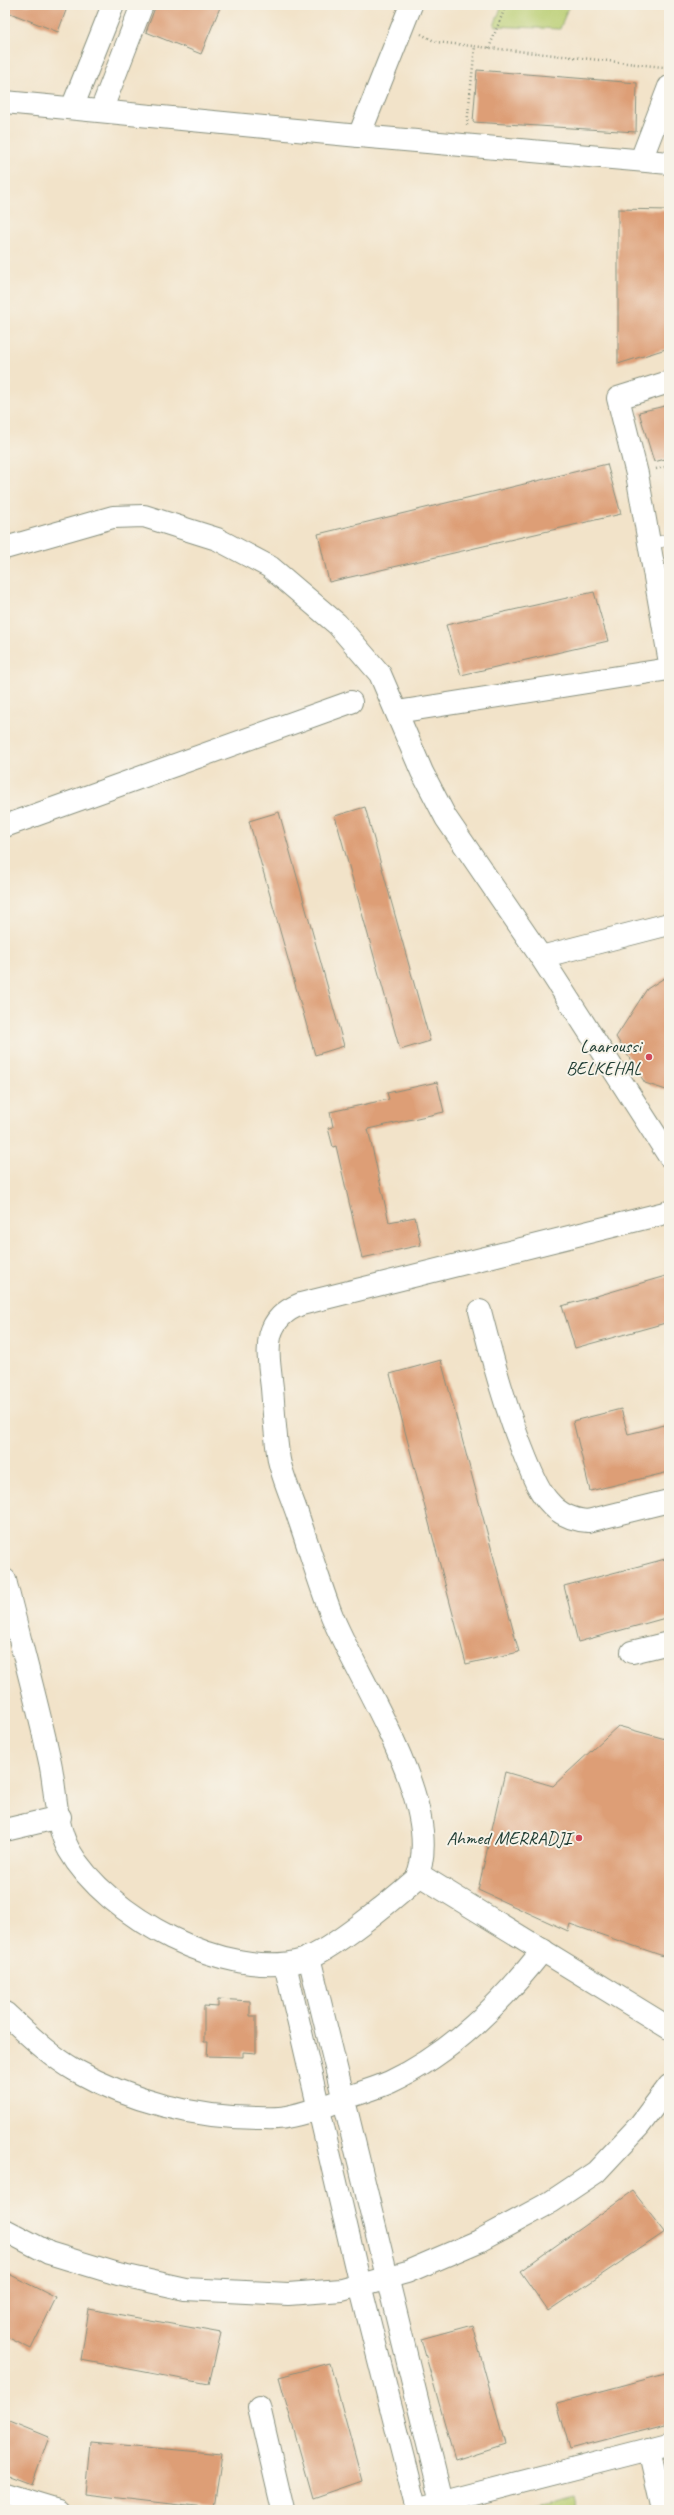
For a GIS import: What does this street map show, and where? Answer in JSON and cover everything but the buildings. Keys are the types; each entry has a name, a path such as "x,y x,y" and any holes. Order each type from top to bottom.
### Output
{"street":[{"path":"72,108 113,5"},
{"path":"101,111 142,5"},
{"path":"359,136 411,5"},
{"path":"641,160 669,87"},
{"path":"5,102 465,146 669,163"},
{"path":"669,382 618,398 637,474 659,542 669,657"},
{"path":"5,548 113,517 144,516 216,539 270,567 337,624 380,674 422,772 446,818 542,957 669,1156"},
{"path":"397,712 669,669"},
{"path":"5,826 351,702"},
{"path":"542,957 669,924"},
{"path":"5,1580 50,1762 63,1835 69,1850 88,1877 111,1900 140,1922 186,1944 241,1962 285,1964 319,1954 406,1888 418,1874 424,1849 422,1818 410,1778 332,1616 279,1460 268,1348 272,1328 279,1317 301,1304 669,1212"},
{"path":"480,1311 498,1377 517,1436 534,1478 548,1502 575,1520 588,1522 669,1501"},
{"path":"632,1652 669,1643"},
{"path":"5,1830 60,1817"},
{"path":"418,1874 669,2028"},
{"path":"5,2012 37,2043 75,2070 116,2089 170,2108 226,2118 285,2118 318,2108 390,2082 424,2063 475,2025 511,1990 543,1950"},
{"path":"309,1957 386,2278 443,2506"},
{"path":"285,1964 414,2510 443,2506 659,2447 663,2510"},
{"path":"5,2230 49,2253 118,2274 186,2289 288,2294 342,2290 407,2272 479,2240 552,2202 596,2172 639,2126 669,2086"},
{"path":"259,2407 282,2510"},
{"path":"5,2494 58,2510"}],"path":[{"path":"489,48 506,5"},
{"path":"403,25 436,42 669,67"},
{"path":"465,146 475,46"}],"green space":[{"path":"502,5 569,5 560,29 494,26"},
{"path":"573,2497 576,2510 518,2510"}],"place":[{"name":"Laaroussi BELKEHAL","path":"649,1057"},
{"name":"Ahmed MERRADJI","path":"579,1838"}]}
